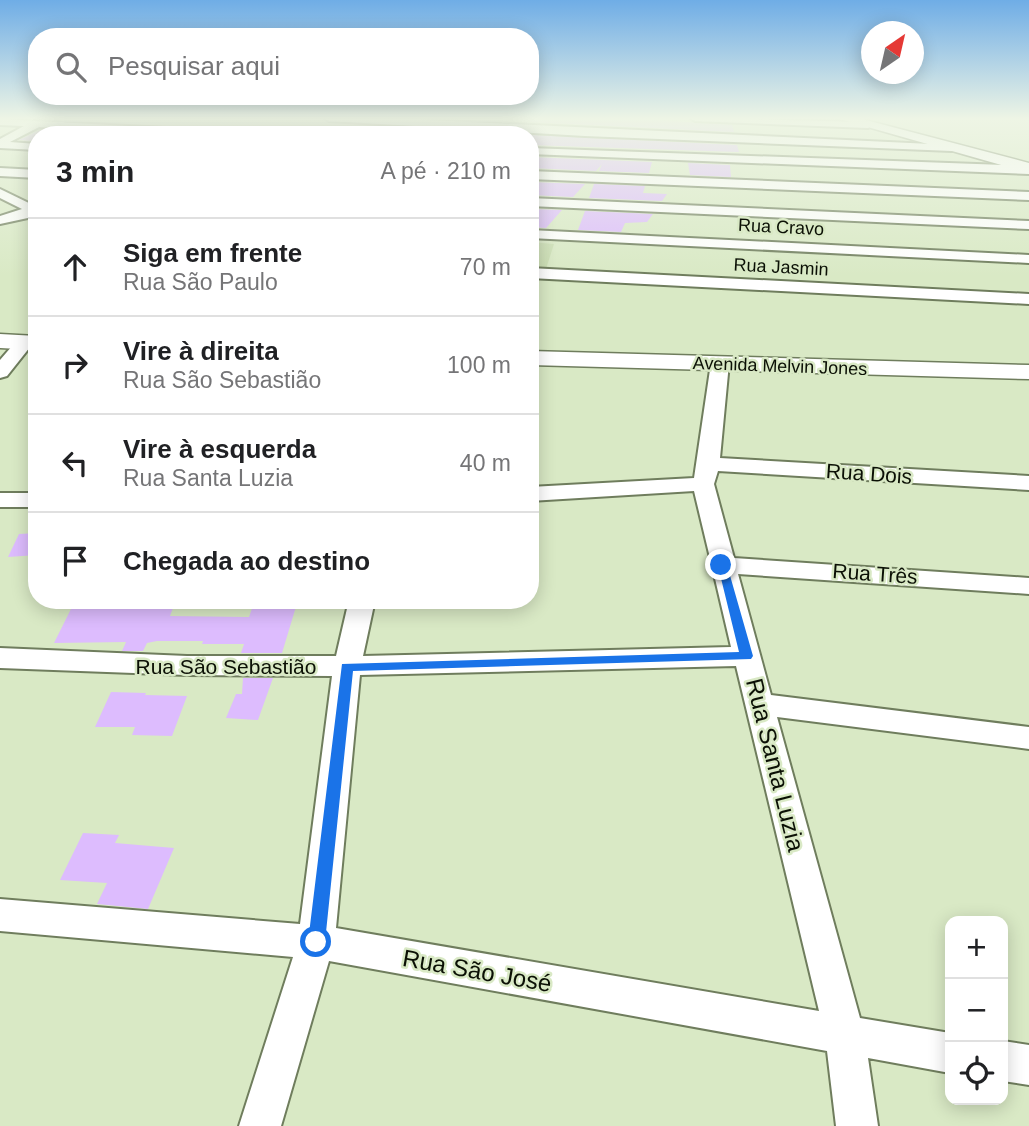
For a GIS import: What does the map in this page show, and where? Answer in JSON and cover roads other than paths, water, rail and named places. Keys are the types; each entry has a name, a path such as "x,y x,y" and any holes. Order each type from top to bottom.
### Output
{"main road":[{"path":"0,341 28,342"},
{"name":"Avenida Melvin Jones","path":"539,358 1029,372"}],"street":[{"path":"0,172 28,174"},
{"path":"539,175 1029,196"},
{"path":"0,194 28,206"},
{"path":"539,202 1029,225"},
{"path":"2,218 28,209"},
{"name":"Rua Cravo","path":"539,234 1029,259"},
{"name":"Rua Jasmin","path":"539,273 1029,299"},
{"path":"0,372 28,345"},
{"name":"Rua Santa Luzia","path":"720,363 706,474 721,565 760,704 845,1037 858,1126"},
{"name":"Rua Dois","path":"539,493 706,474 1029,483"},
{"path":"0,500 28,500"},
{"name":"Rua Três","path":"721,565 1029,586"},
{"path":"260,1126 316,942 347,667 360,609"},
{"name":"Rua São Sebastião","path":"0,659 120,666 347,667 747,656"},
{"path":"760,704 1029,738"},
{"name":"Rua São José","path":"0,915 316,942 845,1037 945,1052"},
{"path":"1008,1062 1029,1065"}]}
